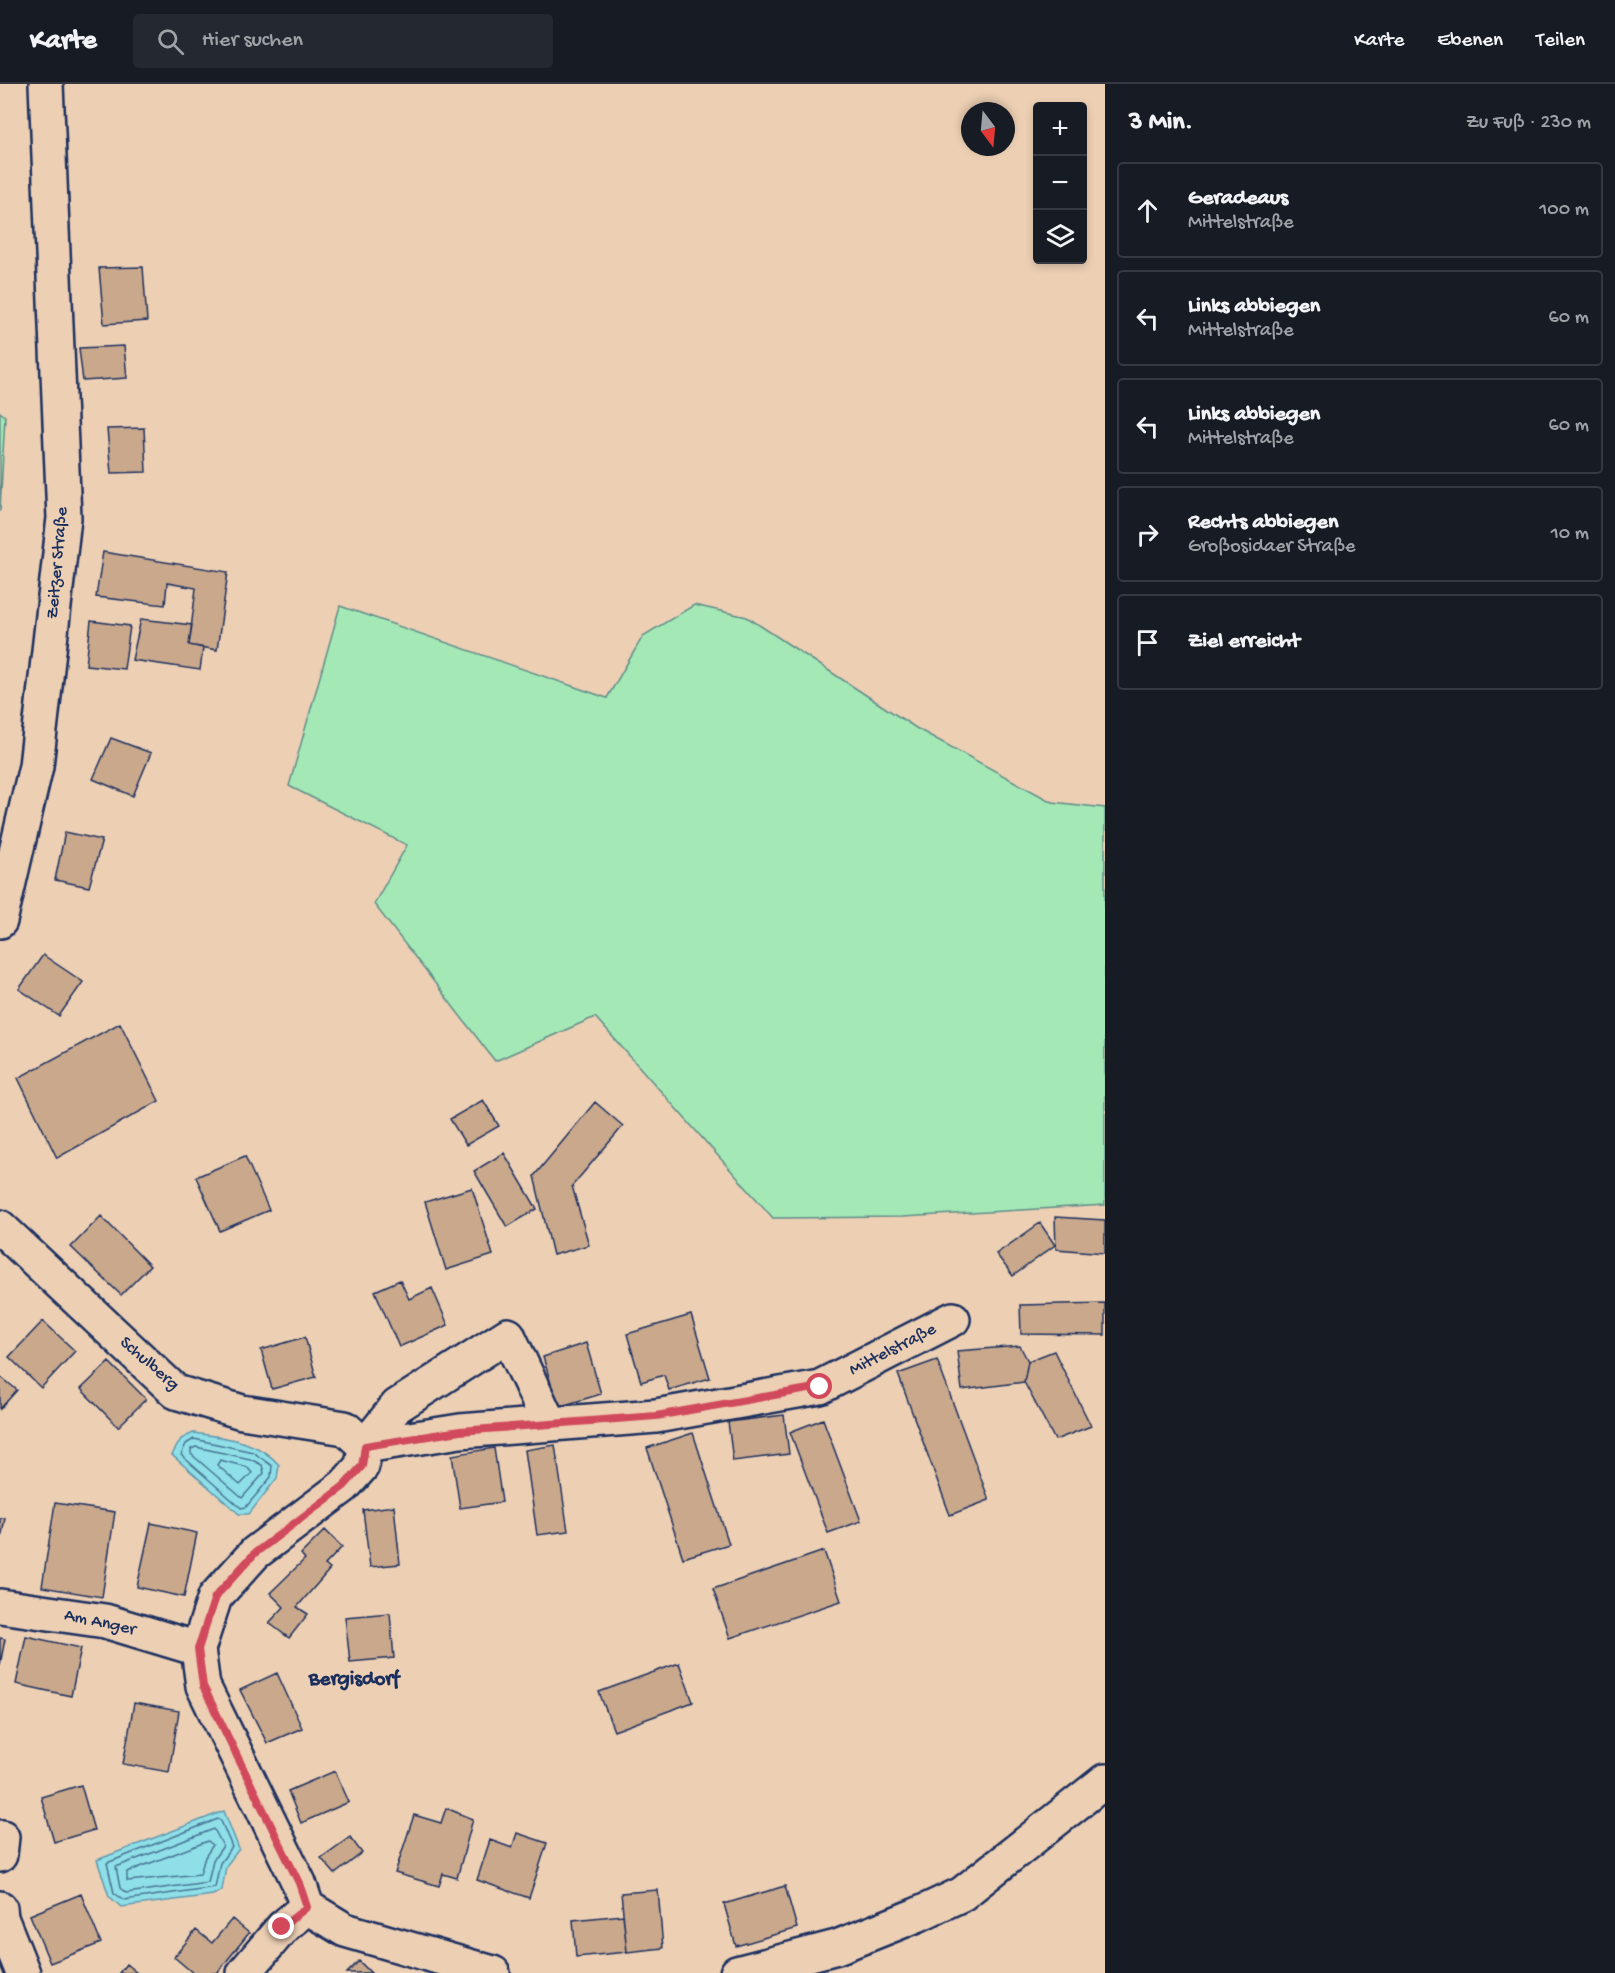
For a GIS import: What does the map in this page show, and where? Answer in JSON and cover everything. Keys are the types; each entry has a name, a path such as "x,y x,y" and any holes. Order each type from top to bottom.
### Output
{"street":[{"name":"Zeitzer Straße","path":"0,921 36,766 64,518 46,84"},
{"name":"Schulberg","path":"0,1227 176,1392 242,1412 345,1428 365,1446"},
{"name":"Mittelstraße","path":"365,1446 460,1431 656,1416 820,1387 953,1319"},
{"path":"493,1973 345,1930 307,1907 299,1883 203,1686 198,1649 215,1597 255,1553 344,1486 362,1466 365,1446 397,1406 508,1335 549,1423"},
{"name":"Am Anger","path":"0,1606 105,1621 198,1649"},
{"path":"737,1973 837,1947 962,1894 1105,1780"},
{"path":"244,1973 282,1927 307,1907"},
{"path":"0,1908 1,1918 23,1973"}],"green space":[{"path":"0,412 5,416 0,511"},
{"path":"694,605 747,617 916,728 1052,802 1105,808 1105,1205 903,1217 773,1218 595,1017 495,1061 374,904 407,845 289,786 340,606 607,698 643,636"}],"water":[{"path":"193,1433 228,1438 250,1445 261,1450 279,1465 277,1478 249,1514 239,1514 172,1455 181,1439"},
{"path":"224,1811 239,1849 226,1866 222,1890 213,1895 121,1907 109,1896 97,1860"}],"building":[{"path":"143,267 147,321 104,324 99,268"},
{"path":"124,346 127,378 83,381 79,348"},
{"path":"144,428 146,472 111,473 107,429"},
{"path":"103,552 228,572 217,650 189,645 196,588 167,583 165,605 96,597"},
{"path":"141,619 192,625 189,645 203,648 200,670 132,660"},
{"path":"91,621 130,626 124,669 86,665"},
{"path":"111,738 151,753 133,796 93,779"},
{"path":"65,832 102,840 89,887 55,880"},
{"path":"43,955 83,982 59,1016 19,989"},
{"path":"120,1023 159,1101 57,1158 18,1078"},
{"path":"483,1100 499,1126 466,1145 450,1119"},
{"path":"595,1102 623,1126 572,1186 589,1245 553,1255 534,1176"},
{"path":"504,1153 537,1209 507,1227 474,1171"},
{"path":"245,1156 269,1210 220,1231 196,1177"},
{"path":"472,1188 493,1255 446,1270 425,1202"},
{"path":"101,1216 150,1266 121,1295 71,1247"},
{"path":"1055,1217 1105,1220 1105,1253 1056,1249"},
{"path":"1040,1223 1055,1245 1013,1276 996,1254"},
{"path":"400,1280 409,1299 432,1288 448,1325 399,1347 375,1291"},
{"path":"1105,1303 1105,1335 1021,1334 1020,1305"},
{"path":"691,1315 710,1378 669,1390 664,1375 641,1382 627,1334"},
{"path":"43,1321 75,1351 41,1388 9,1357"},
{"path":"305,1337 316,1377 272,1389 261,1350"},
{"path":"586,1343 601,1394 558,1407 543,1357"},
{"path":"1020,1346 1028,1361 1024,1382 962,1390 957,1351"},
{"path":"1054,1351 1091,1426 1055,1440 1024,1382 1028,1361"},
{"path":"937,1360 989,1500 950,1515 898,1374"},
{"path":"109,1362 146,1399 118,1427 81,1389"},
{"path":"0,1376 17,1390 0,1409"},
{"path":"784,1415 789,1454 733,1461 728,1422"},
{"path":"823,1419 861,1521 828,1533 790,1432"},
{"path":"693,1433 729,1544 683,1558 647,1448"},
{"path":"555,1445 568,1531 537,1535 525,1450"},
{"path":"494,1448 502,1502 460,1508 452,1455"},
{"path":"55,1503 115,1512 102,1597 42,1587"},
{"path":"394,1506 400,1564 370,1567 363,1510"},
{"path":"0,1518 5,1518 0,1545"},
{"path":"151,1523 197,1533 184,1597 137,1587"},
{"path":"325,1530 342,1547 325,1565 330,1569 297,1607 308,1614 289,1638 269,1623 284,1607 270,1593 305,1559 301,1554"},
{"path":"824,1551 841,1601 730,1638 713,1589"},
{"path":"390,1613 394,1658 350,1662 345,1617"},
{"path":"26,1636 81,1648 71,1696 16,1684"},
{"path":"0,1638 5,1639 0,1665"},
{"path":"679,1663 693,1702 614,1731 599,1692"},
{"path":"277,1673 302,1728 267,1743 240,1690"},
{"path":"134,1703 179,1711 169,1772 123,1764"},
{"path":"335,1771 349,1802 301,1823 288,1791"},
{"path":"81,1785 94,1830 54,1842 41,1797"},
{"path":"446,1808 473,1819 457,1878 443,1874 439,1886 395,1873 414,1815 441,1823"},
{"path":"517,1833 547,1843 529,1898 477,1880 490,1840 512,1848"},
{"path":"350,1837 362,1853 335,1874 321,1858"},
{"path":"785,1886 797,1928 736,1946 724,1904"},
{"path":"658,1890 663,1948 627,1952 621,1893"},
{"path":"81,1894 101,1943 50,1963 30,1915"},
{"path":"623,1915 627,1952 576,1957 573,1920"},
{"path":"232,1919 249,1933 217,1973 193,1973 174,1957 196,1930 212,1943"},
{"path":"359,1961 371,1973 347,1973"},
{"path":"126,1964 137,1973 119,1973"}],"district":[{"name":"Bergisdorf","path":"354,1680"}],"route":[{"path":"282,1927 307,1907 299,1883 203,1686 198,1649 215,1597 255,1553 344,1486 362,1466 365,1446 460,1431 656,1416 820,1387"}]}
